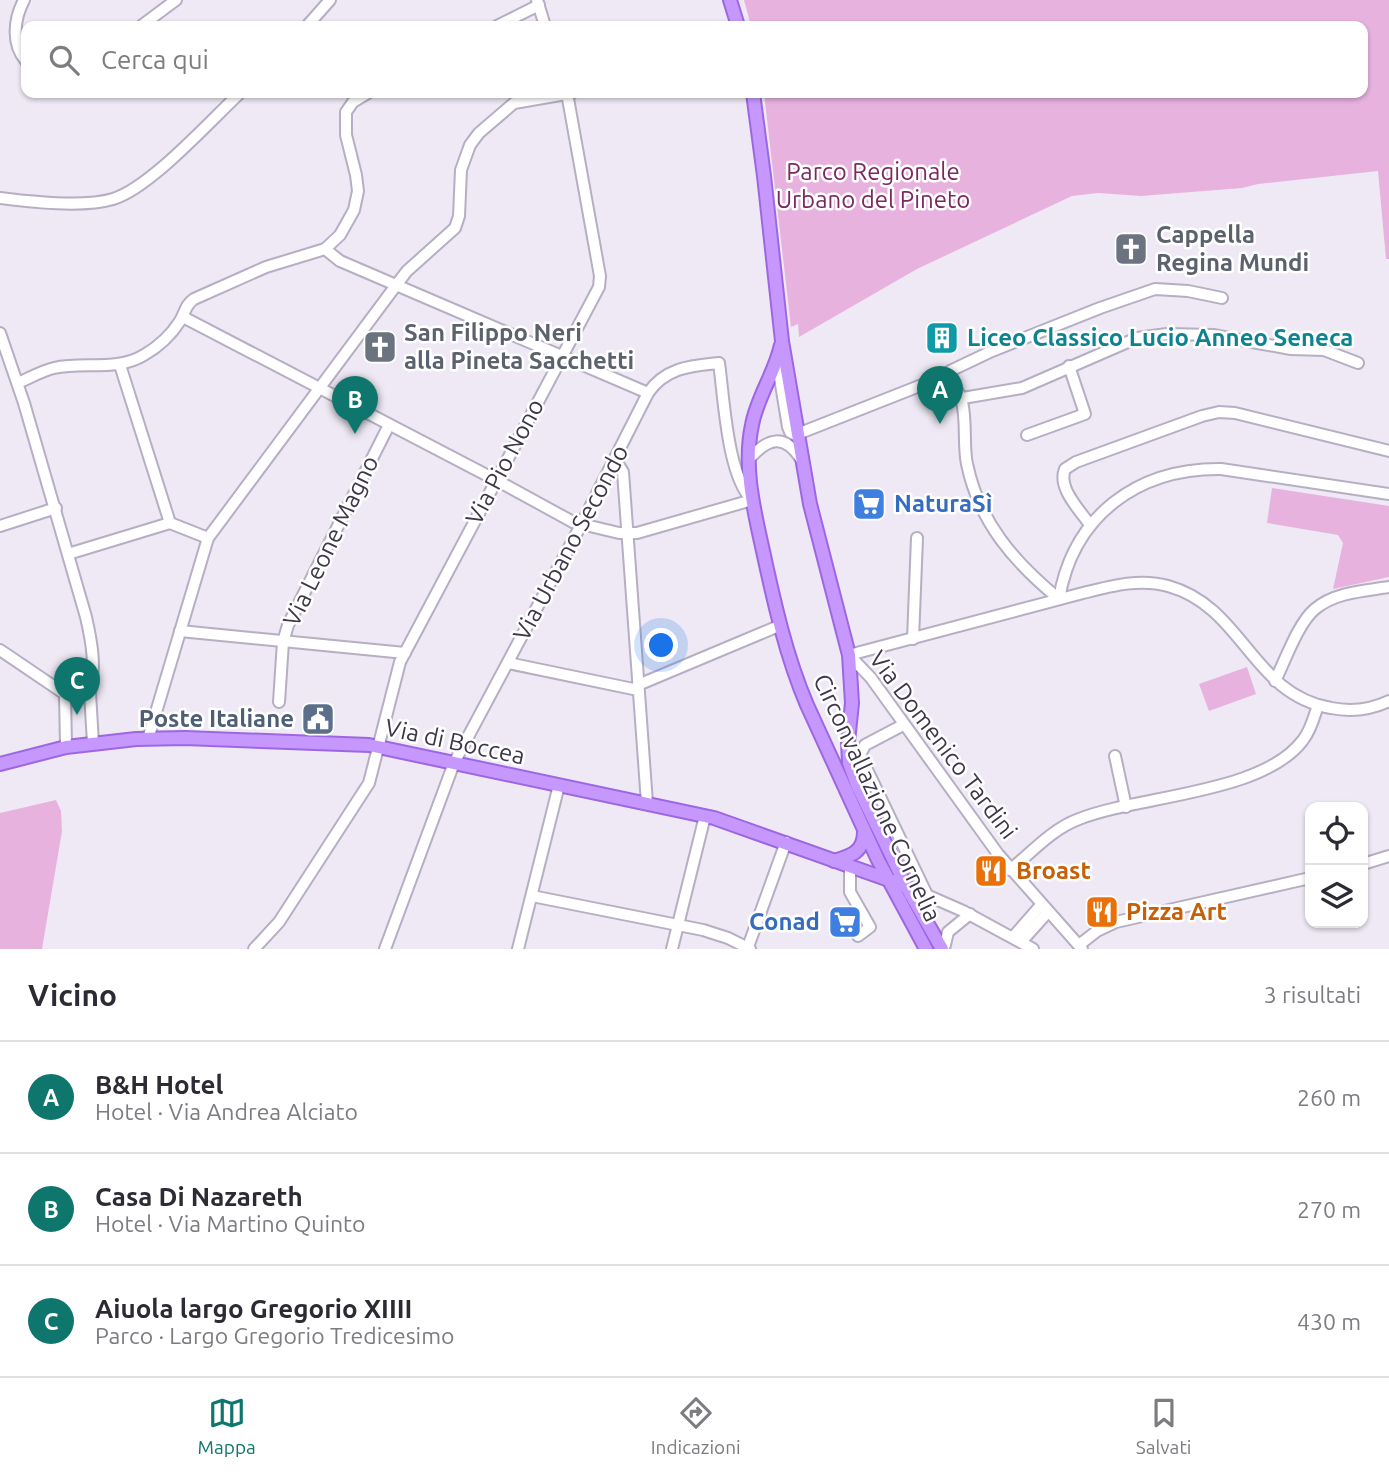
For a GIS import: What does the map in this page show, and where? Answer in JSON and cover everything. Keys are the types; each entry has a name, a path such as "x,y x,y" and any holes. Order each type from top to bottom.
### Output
{"main road":[{"path":"730,0 736,21"},
{"name":"Via Domenico Tardini","path":"754,98 782,341 810,505 849,655"},
{"name":"Circonvallazione Cornelia","path":"782,341 752,422 749,459 752,500 781,625 807,705 888,880 926,949"},
{"name":"Circonvallazione Cornelia","path":"849,655 852,703 848,748 850,766 906,886 943,949"},
{"name":"Via di Boccea","path":"0,764 66,747 148,739 273,740 378,746 705,816 906,886"},
{"path":"834,862 858,852 864,842 864,828"}],"street":[{"path":"21,54 15,39 18,11 24,0"},
{"path":"148,21 176,0"},
{"path":"311,21 330,0"},
{"path":"506,21 538,2 544,21"},
{"path":"0,198 66,202 106,200 124,195 144,182 235,98"},
{"path":"18,383 55,368 120,365 136,360 151,351 172,332 183,317 188,303 203,294 266,267 326,249 344,230 356,206 358,180 347,140 345,115 350,105 361,98"},
{"path":"148,739 208,538 407,271 455,228 459,216 461,170 470,145 479,133 514,103 542,98"},
{"name":"Via Pio Nono","path":"254,949 279,922 365,790 371,777 392,688 405,653 599,287 570,98"},
{"path":"326,249 340,261 648,393"},
{"path":"945,380 950,371 992,351 1155,289 1188,291 1222,298"},
{"path":"183,317 581,525 628,534 644,532 752,500"},
{"path":"0,333 56,508 93,649 90,694 93,743"},
{"path":"962,398 1016,390 1137,338 1167,334 1206,335 1291,349 1320,350 1358,363"},
{"name":"Via Domenico Tardini","path":"777,360 788,429 791,433 798,434"},
{"name":"Via Urbano Secondo","path":"385,949 454,763 648,393 663,377 674,371 719,362"},
{"name":"Circonvallazione Cornelia","path":"719,362 732,457 746,493 752,500"},
{"path":"120,365 170,523"},
{"path":"1027,435 1085,414 1069,366"},
{"path":"798,434 928,383 945,380 956,387 962,398 965,454 982,507 1011,556 1059,599"},
{"path":"1090,525 1064,486 1062,477 1065,469 1080,460 1208,414 1234,413 1389,451"},
{"name":"Via Leone Magno","path":"279,702 283,642 291,618 389,425"},
{"path":"749,459 765,445 778,441 791,445 803,461"},
{"path":"615,460 623,472 647,803"},
{"path":"1059,599 1066,564 1090,525 1109,506 1141,485 1164,477 1195,470 1233,470 1389,494"},
{"path":"0,526 56,508"},
{"path":"68,554 170,523 208,538"},
{"path":"913,639 917,538"},
{"path":"849,655 1059,599 1141,582 1161,584 1201,600 1217,612 1275,681 1294,695 1318,705 1353,710 1370,708 1389,701"},
{"path":"1275,681 1305,621 1316,608 1336,598 1389,587"},
{"path":"508,663 638,688 781,625"},
{"path":"180,631 405,653"},
{"path":"3,655 65,694 90,694"},
{"name":"Via Domenico Tardini","path":"849,655 870,678 1010,870 1080,947"},
{"path":"65,694 66,747"},
{"path":"1010,870 1067,824 1084,817 1247,777 1273,766 1303,740 1318,705"},
{"name":"Circonvallazione Cornelia","path":"903,725 865,745 860,755 927,895"},
{"path":"1115,756 1126,807"},
{"path":"518,949 559,785"},
{"path":"672,949 705,816"},
{"path":"532,896 720,935 749,948 786,842"},
{"path":"1368,862 1389,856"},
{"path":"850,867 850,892 870,927 858,936"},
{"path":"1080,947 1097,931 1116,922 1305,879"},
{"path":"906,886 970,914 1033,949"},
{"path":"1017,940 1045,909"},
{"path":"943,949 948,932 970,914"}],"green space":[{"name":"Parco Regionale Urbano del Pineto","path":"744,0 1389,0 1389,259 1386,259 1378,171 1242,188 1141,196 1098,193 1072,196 917,269 799,337 798,324 791,327 765,98 1368,98 1368,21 750,21"},
{"path":"1272,488 1389,506 1389,577 1333,589 1343,543 1338,535 1267,523"},
{"path":"1247,667 1256,694 1209,711 1199,684"},
{"path":"56,800 61,811 62,831 42,949 0,949 0,813"}],"place":[{"name":"Cappella Regina Mundi","path":"1131,249"},
{"name":"Liceo Classico Lucio Anneo Seneca","path":"942,338"},
{"name":"San Filippo Neri alla Pineta Sacchetti","path":"380,347"},
{"name":"B&H Hotel","path":"940,424"},
{"name":"Casa Di Nazareth","path":"355,434"},
{"name":"NaturaSì","path":"869,504"},
{"name":"Aiuola largo Gregorio XIIII","path":"77,715"},
{"name":"Poste Italiane","path":"318,719"},
{"name":"Broast","path":"991,871"},
{"name":"Pizza Art","path":"1102,912"},
{"name":"Conad","path":"845,922"}]}
